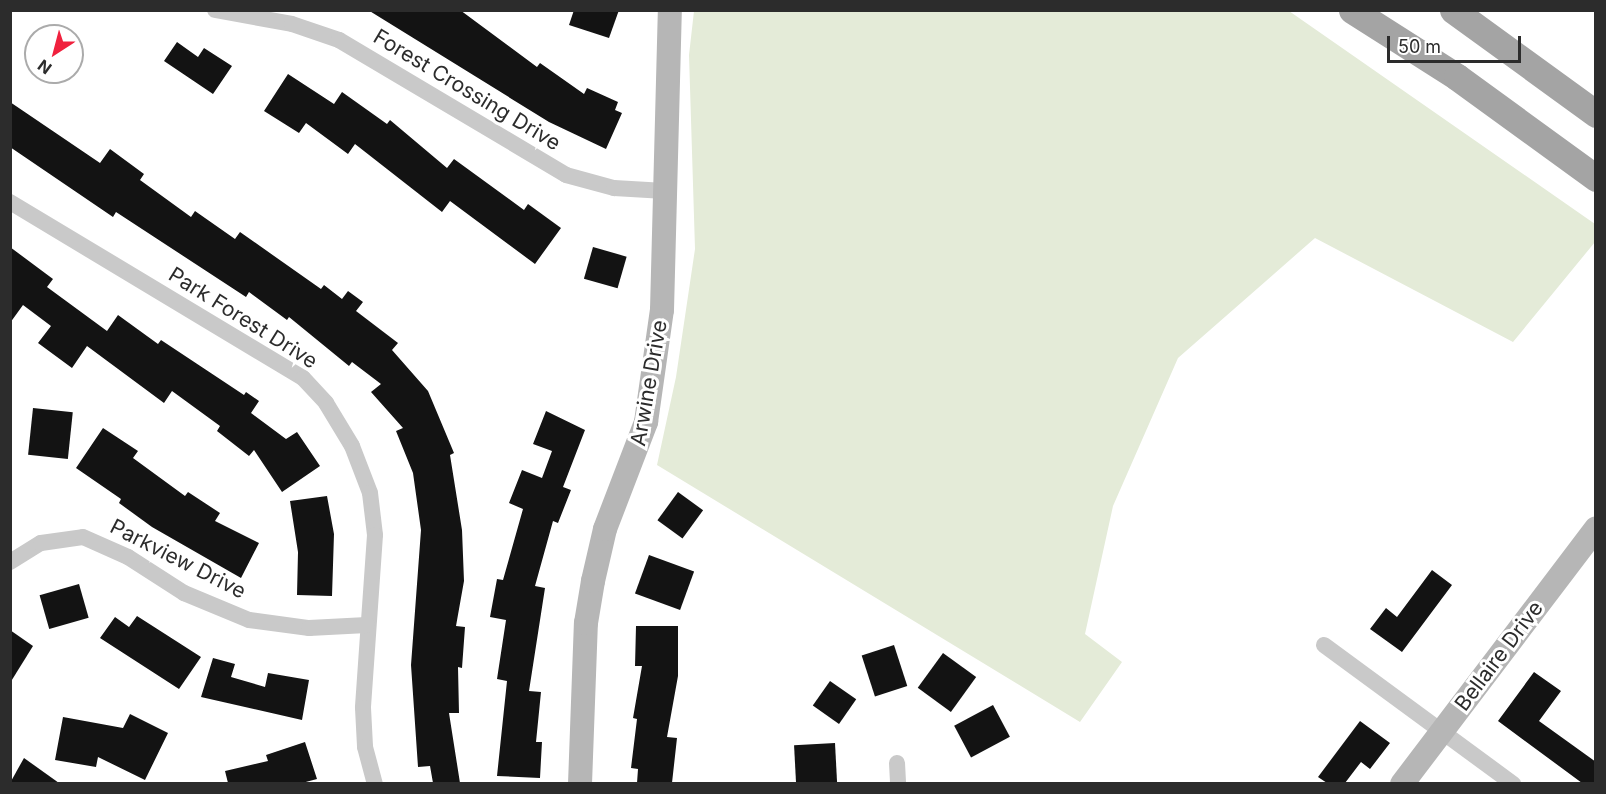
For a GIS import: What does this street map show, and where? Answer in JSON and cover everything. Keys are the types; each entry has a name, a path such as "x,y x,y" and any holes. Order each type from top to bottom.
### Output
{"main road":[{"path":"1352,10 1457,77 1596,178"},
{"path":"1453,10 1596,114"}],"street":[{"name":"Forest Crossing Drive","path":"214,10 292,24 339,40 566,175 614,189 664,191"},
{"name":"Arwine Drive","path":"580,783 588,613 605,529 635,456 655,369 662,310 664,191 670,137 670,10"},
{"name":"Park Forest Drive","path":"10,202 303,378 326,403 352,446 370,493 375,535 367,624 363,708 365,747 375,783"},
{"name":"Bellaire Drive","path":"1402,783 1596,528"},
{"name":"Parkview Drive","path":"10,562 41,543 83,537 128,557 184,593 249,620 309,628 367,624"},
{"path":"1324,645 1512,783"},
{"path":"897,763 898,783"}],"green space":[{"path":"694,11 1289,11 1595,224 1595,242 1513,342 1315,238 1178,358 1113,506 1085,634 1122,662 1080,722 657,465 676,377 695,249 689,55"}],"building":[{"path":"368,10 460,10 537,67 540,63 584,94 587,88 618,102 615,110 622,113 606,149 549,122"},
{"path":"574,10 619,10 609,38 569,25"},
{"path":"177,42 198,57 204,48 232,66 213,94 164,61"},
{"path":"288,74 334,104 342,92 387,124 390,120 447,168 454,159 524,210 528,204 561,228 535,264 450,201 442,212 355,144 348,154 306,123 299,133 264,111"},
{"path":"10,102 100,163 110,149 144,174 140,180 191,217 195,211 235,239 240,232 321,289 324,285 342,299 348,291 363,302 356,311 398,343 392,350 428,391 454,453 450,455 462,530 464,581 456,626 465,627 462,668 458,667 459,713 449,713 460,783 433,783 430,766 418,767 411,665 421,530 413,473 396,431 403,428 371,392 381,384 352,362 349,366 289,317 287,320 249,292 246,297 116,212 113,217 10,147"},
{"path":"10,247 53,279 47,287 107,331 118,315 158,344 161,340 244,395 246,392 259,401 251,413 286,439 297,432 320,466 282,492 254,450 249,456 217,431 220,426 172,391 164,403 87,346 72,368 38,343 51,326 23,305 10,323"},
{"path":"593,247 627,257 618,288 584,279"},
{"path":"33,408 73,412 68,459 28,455"},
{"path":"546,411 585,430 563,487 571,490 558,523 553,521 535,586 545,588 529,691 541,692 536,742 542,742 540,778 497,776 507,681 497,679 506,620 490,617 497,579 503,580 523,509 509,503 522,470 542,478 552,451 533,444"},
{"path":"103,428 138,451 133,458 185,496 188,492 220,513 215,521 259,543 241,578 152,527 119,503 121,499 76,468"},
{"path":"678,492 703,510 683,539 657,520"},
{"path":"327,496 334,534 332,596 297,595 298,552 290,501"},
{"path":"649,555 694,571 680,610 635,594"},
{"path":"1432,570 1452,585 1402,652 1370,629 1386,608 1397,617"},
{"path":"79,584 89,618 49,629 40,595"},
{"path":"137,616 201,657 179,689 100,638 115,617 129,627"},
{"path":"636,626 678,626 678,676 667,737 677,738 672,783 637,783 638,769 631,768 637,719 633,718 642,666 635,666"},
{"path":"10,630 33,646 10,683"},
{"path":"894,645 907,686 875,696 862,656"},
{"path":"943,653 976,677 951,712 918,688"},
{"path":"213,658 235,664 231,677 265,687 268,673 309,680 302,720 201,697"},
{"path":"1534,672 1561,691 1539,721 1596,762 1596,783 1582,783 1498,721"},
{"path":"830,681 856,699 839,724 813,706"},
{"path":"993,705 1010,737 971,757 954,726"},
{"path":"130,714 168,733 145,780 98,757 96,767 55,760 63,717 123,728"},
{"path":"1360,721 1390,743 1370,769 1361,762 1345,783 1327,783 1318,777"},
{"path":"305,742 317,779 302,783 228,783 225,771 268,761 266,755"},
{"path":"835,743 837,783 796,784 794,745"},
{"path":"24,758 59,783 10,783"}]}
